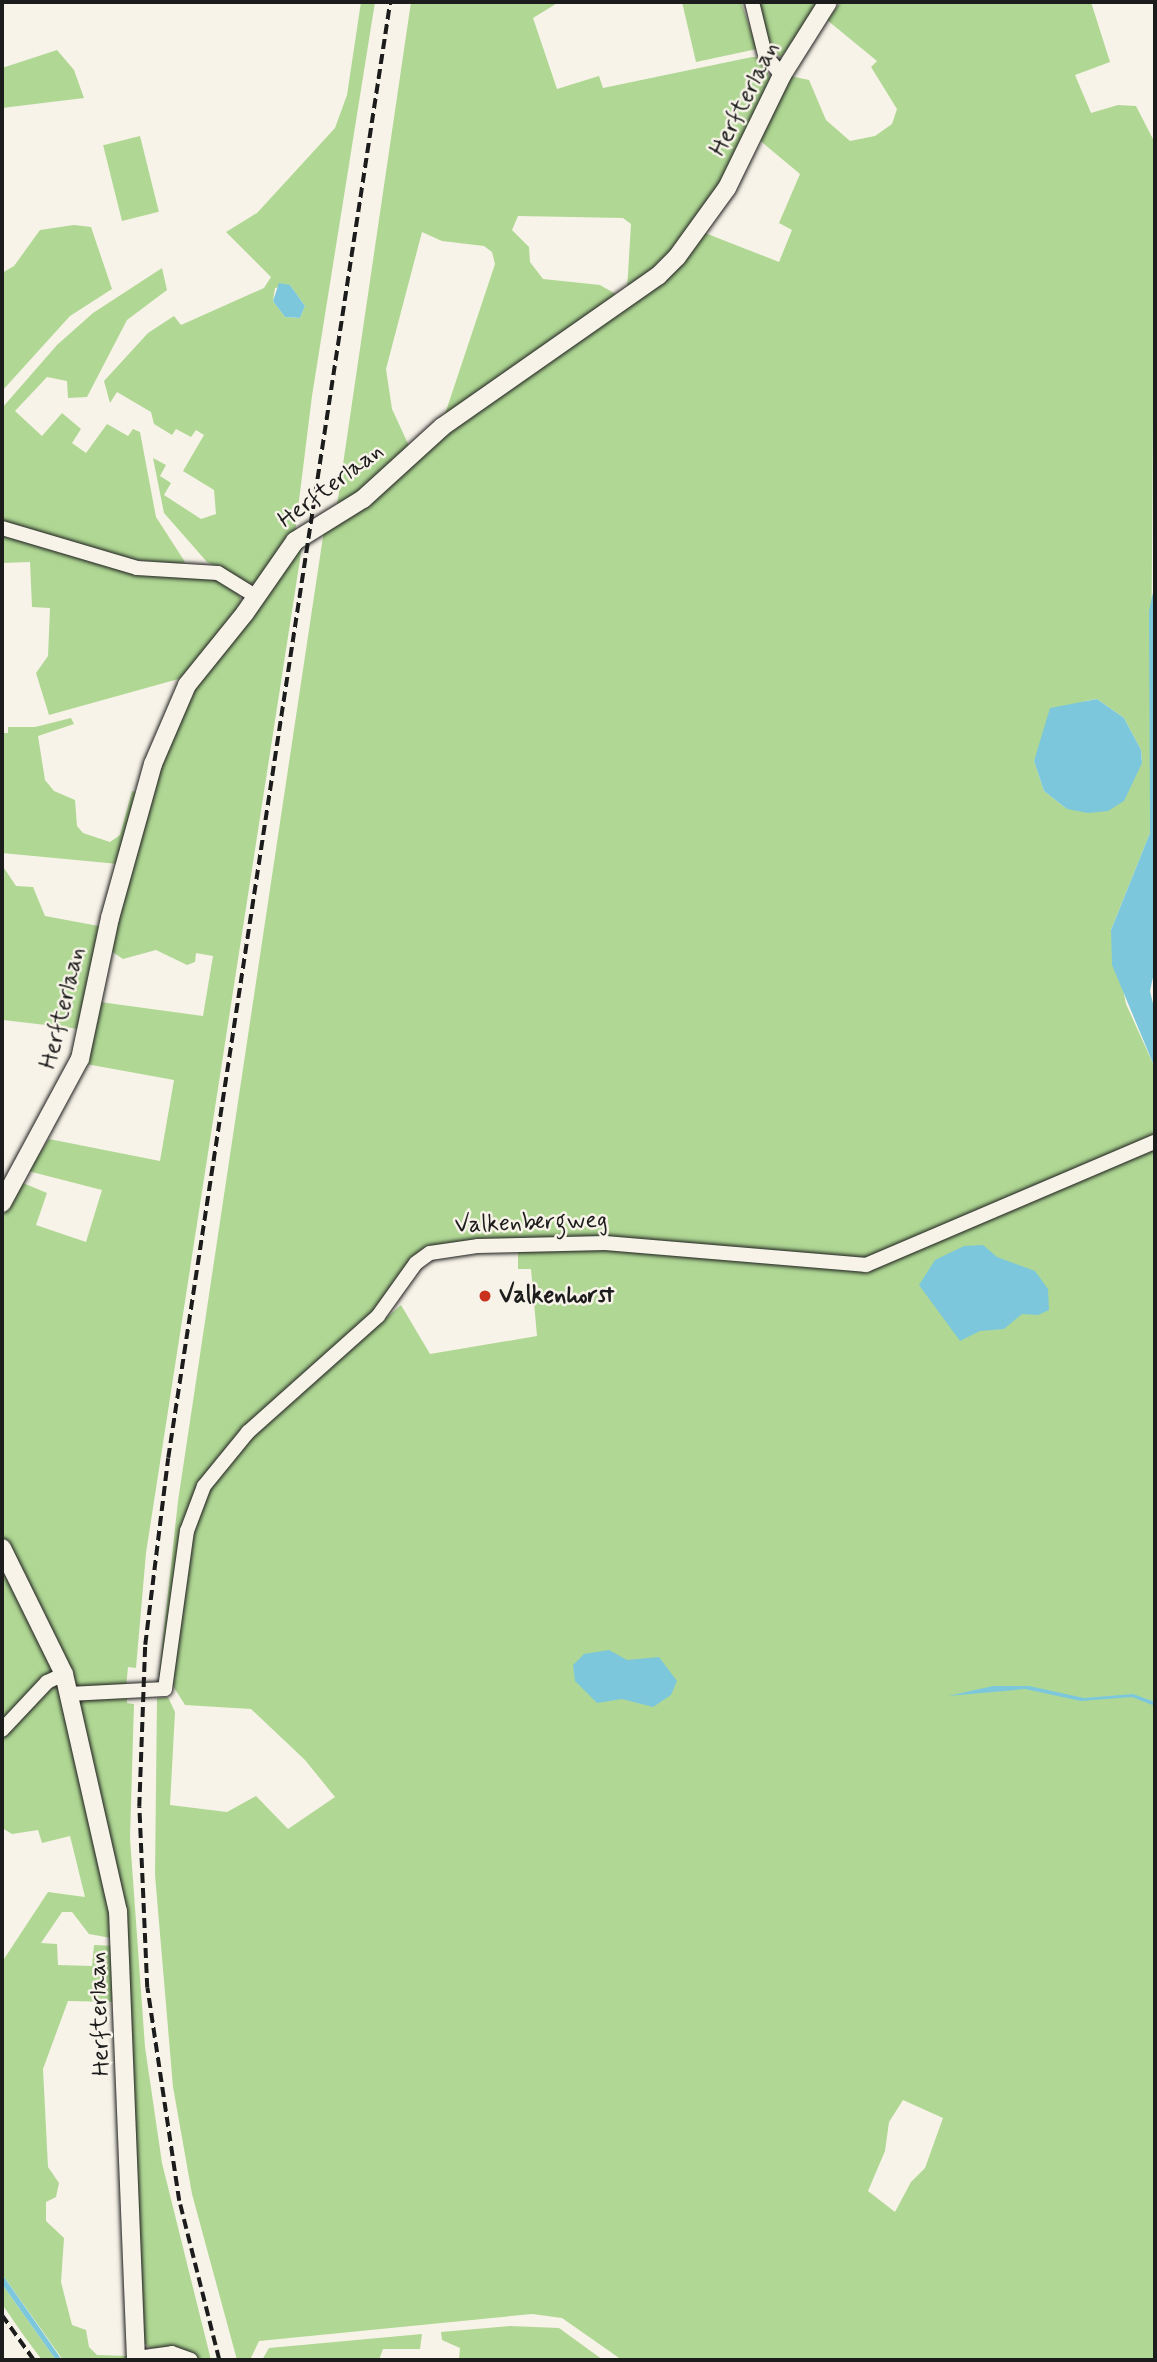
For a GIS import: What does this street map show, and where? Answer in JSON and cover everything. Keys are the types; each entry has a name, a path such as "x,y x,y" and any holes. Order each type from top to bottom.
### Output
{"street":[{"path":"752,2 765,55 782,75"},
{"name":"Herfterlaan","path":"2,1203 80,1059 110,918 153,764 172,715 198,669 257,597 301,536 363,499 442,427 658,276 677,257 727,188 782,75 828,2"},
{"path":"2,528 137,568 218,573 257,597"},
{"name":"Valkenbergweg","path":"69,1694 165,1689 187,1531 204,1486 248,1432 378,1316 416,1263 430,1253 478,1246 629,1243 866,1265 1155,1142"},
{"name":"Herfterlaan","path":"2,1548 64,1674 121,1930 137,2359 172,2353 191,2360"},
{"path":"2,1730 47,1682 64,1674"}],"green space":[{"path":"361,2 375,2 312,396 295,533 257,583 248,584 207,562 164,513 153,458 166,465 160,476 171,483 164,495 201,519 216,514 214,490 183,471 204,435 196,430 191,437 176,429 172,435 154,424 151,412 117,392 110,403 104,381 148,333 174,316 181,325 264,288 271,277 226,232 257,213 335,128 347,95","holes":["290,285 305,306 300,318 285,317 273,301 275,288"]},
{"path":"411,2 559,2 533,18 557,89 599,76 603,88 752,57 759,57 771,79 710,204 671,254 627,290 631,224 623,218 518,216 512,230 529,247 530,262 543,279 600,285 619,296 443,420 495,264 492,252 484,246 442,241 422,232 386,369 392,409 410,448 336,512"},
{"path":"682,2 741,2 757,49 696,62"},
{"path":"759,2 823,2 781,57 768,49"},
{"path":"841,2 1091,2 1110,62 1075,75 1091,113 1118,105 1136,106 1155,143 1150,833 1111,930 1126,1004 1155,1068 1155,1139 870,1261 756,1250 438,1247 197,1495 166,1676 159,1676 178,1501 324,530 446,433 687,256 705,233 779,262 792,230 779,223 800,174 757,138 790,76 809,80 826,120 850,141 875,136 892,124 897,109 871,67 877,61 827,20","holes":["1097,699 1124,718 1141,750 1142,763 1067,809 1044,791 1034,761 1085,701"]},
{"path":"57,50 74,70 84,98 2,108 2,68"},
{"path":"140,136 159,212 122,221 103,145"},
{"path":"74,225 91,227 112,289 70,316 2,391 2,273 14,266 40,230"},
{"path":"162,268 167,290 127,320 87,397 68,398 67,381 47,377 15,411 42,436 62,413 81,429 72,443 86,453 107,424 128,436 133,429 140,432 156,517 185,562 180,565 130,559 2,523 2,408 57,345 93,313"},
{"path":"2,532 60,553 212,575 238,590 242,605 182,678 49,715 36,673 48,656 50,608 32,607 30,562 2,563"},
{"path":"303,540 146,1553 136,1668 128,1667 126,1688 77,1686 2,1535 2,1217 23,1183 47,1193 36,1225 86,1242 102,1190 28,1171 49,1139 160,1161 174,1080 86,1064 100,1002 203,1016 213,956 196,953 195,962 187,965 156,950 123,959 111,951 125,885 148,803 186,701"},
{"path":"71,718 74,724 38,736 45,780 54,791 75,800 77,826 83,833 110,842 120,835 132,791 137,792 118,864 2,853 2,733 8,733 8,727 35,727"},
{"path":"2,865 16,886 33,887 45,916 104,927 80,1029 3,1020"},
{"path":"1155,1145 1155,2360 622,2360 562,2318 532,2314 259,2341 250,2360 237,2360 192,2194 173,2087 155,1875 157,1698 168,1697 175,1712 170,1805 227,1812 256,1796 288,1829 335,1797 305,1760 251,1709 185,1705 173,1686 176,1629 198,1508 235,1451 401,1305 430,1354 537,1336 531,1269 518,1269 518,1248 685,1250 844,1267","holes":["903,2100 943,2118 925,2168 911,2182 895,2212 868,2191 885,2151 889,2122"]},
{"path":"2,1563 53,1671 2,1722"},
{"path":"58,1682 110,1911 111,1938 89,1934 72,1912 62,1912 41,1943 57,1944 58,1965 92,1966 94,1945 117,1946 118,2002 68,2001 43,2069 48,2167 59,2183 56,2197 46,2202 46,2221 64,2238 61,2282 72,2325 86,2330 89,2347 97,2355 129,2356 130,2360 63,2360 2,2274 2,1962 48,1892 85,1897 70,1836 42,1843 38,1830 12,1834 2,1828 2,1738"},
{"path":"127,1695 127,1703 134,1704 130,1838 145,2047 162,2163 211,2360 197,2360 181,2349 150,2348 143,2342 127,1958 78,1698"},
{"path":"2,2284 56,2360 42,2360 24,2336 2,2304"},
{"path":"510,2326 559,2328 603,2360 459,2360 460,2348 442,2340 441,2332"},
{"path":"422,2334 420,2349 383,2349 379,2360 262,2360 269,2348"}],"water":[{"path":"279,283 290,285 305,306 300,318 285,317 273,301"},
{"path":"1155,583 1155,968 1150,991 1155,1012 1155,1068 1112,965 1111,930 1150,833 1149,611"},
{"path":"1097,699 1124,718 1141,750 1142,763 1124,801 1108,811 1088,813 1067,809 1044,791 1034,761 1050,708"},
{"path":"983,1245 997,1257 1035,1271 1048,1289 1049,1310 1038,1315 1022,1314 1004,1329 980,1331 960,1341 919,1285 935,1260 964,1246"},
{"path":"609,1650 627,1660 659,1657 677,1681 671,1695 653,1707 622,1699 597,1703 575,1681 573,1665 584,1654"},
{"path":"993,1686 1029,1686 1084,1698 1133,1694 1155,1702 1155,1706 1132,1697 1081,1701 1025,1689 948,1696"},
{"path":"2,2274 62,2360 56,2360 2,2284"}],"railway":[{"path":"219,2360 179,2201 147,1988 139,1807 145,1645 168,1458 390,2"},
{"path":"2,2315 34,2360"}],"place":[{"name":"Valkenhorst","path":"485,1296"}]}
